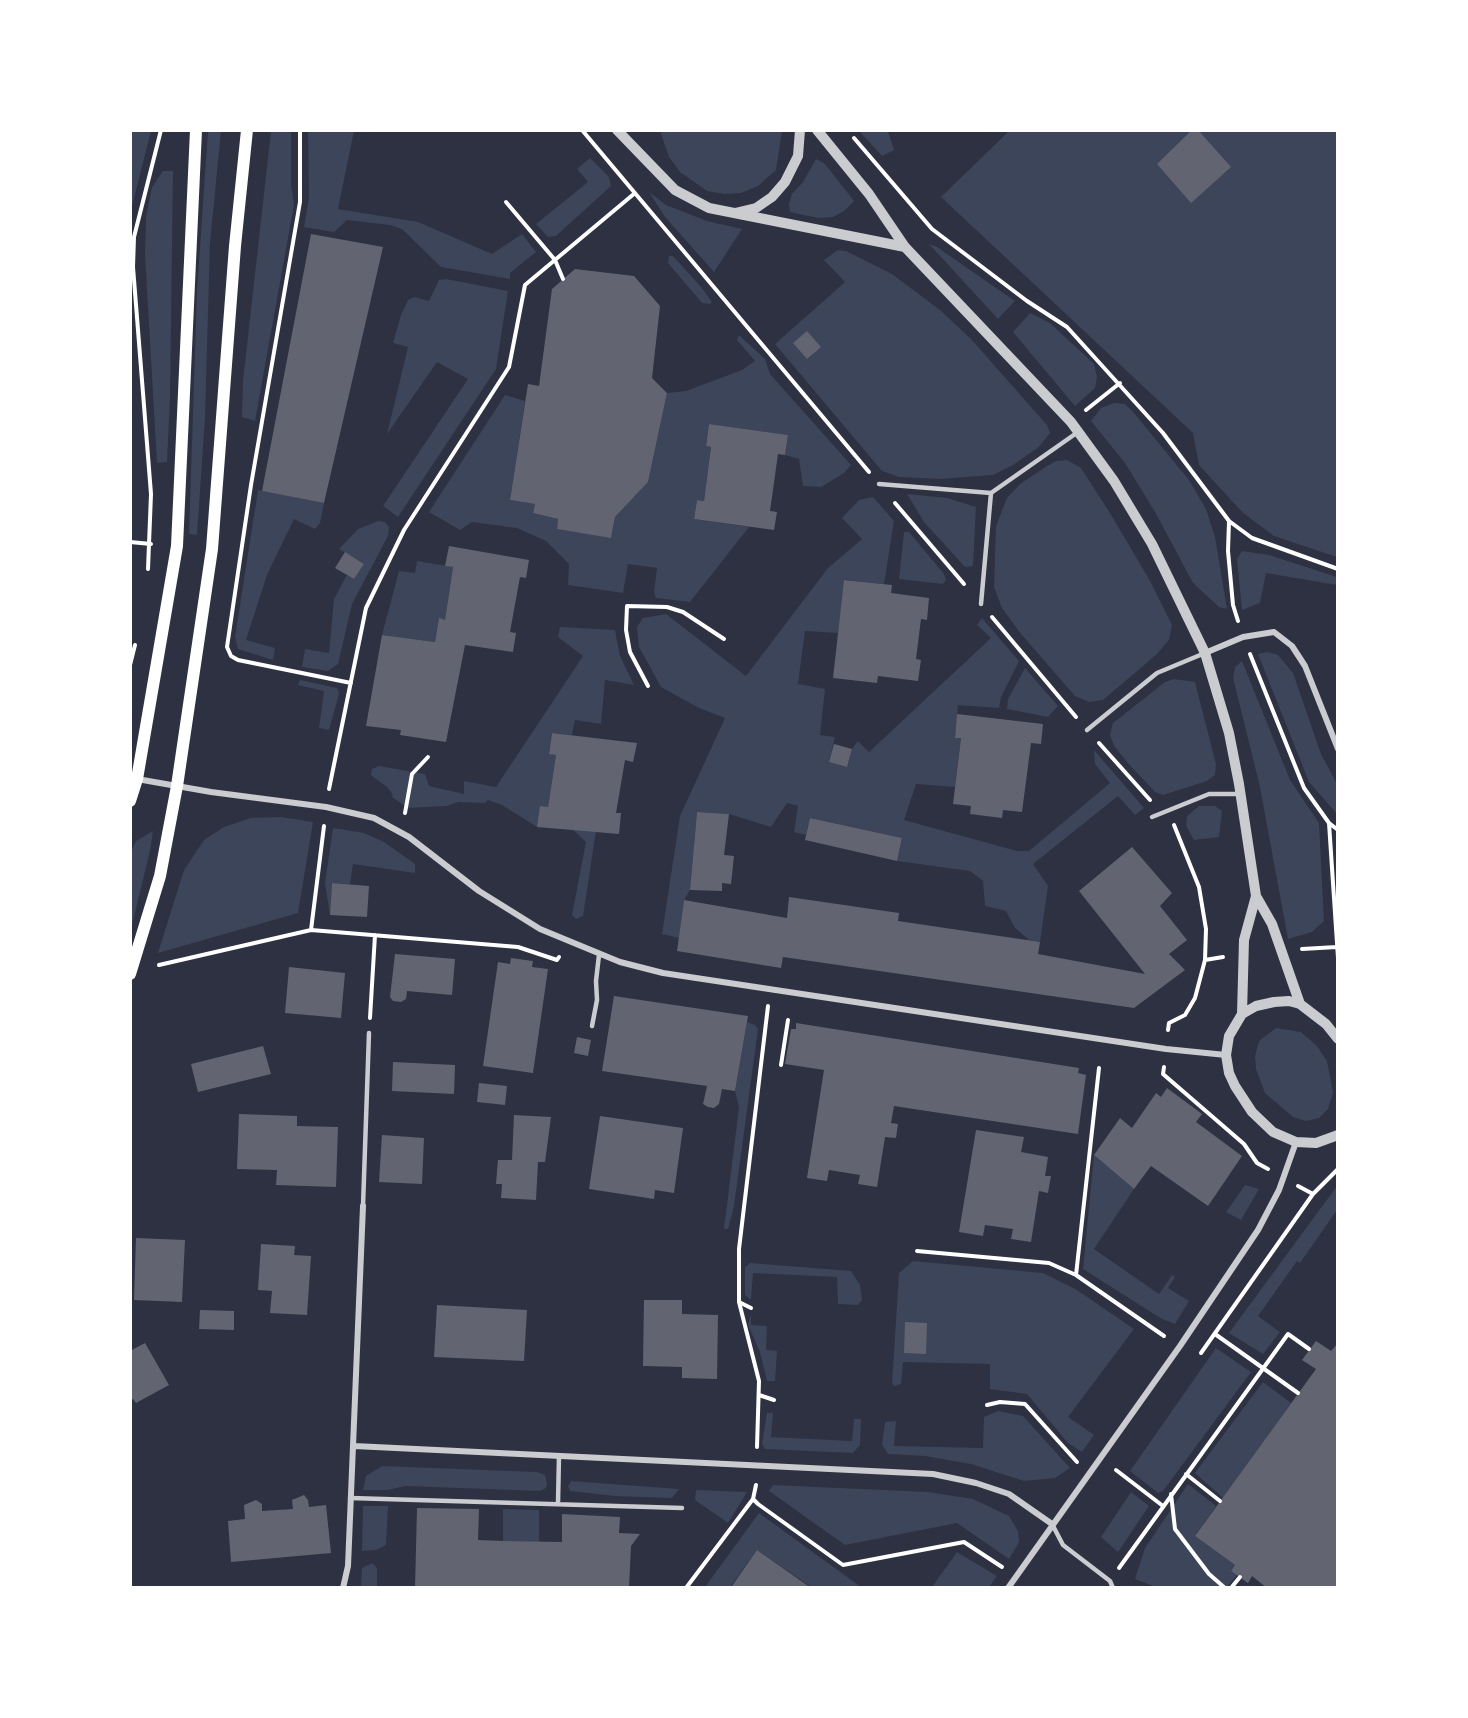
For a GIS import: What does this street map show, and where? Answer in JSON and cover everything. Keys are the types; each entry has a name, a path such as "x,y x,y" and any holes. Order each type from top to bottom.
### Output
{"main road":[{"path":"130,801 137,779 177,546 196,130"},
{"path":"130,974 160,876 177,786 212,549 235,246 247,130"}],"street":[{"path":"617,130 675,190 709,208 905,247"},
{"path":"731,214 756,208 772,197 785,182 798,156 800,130"},
{"path":"817,130 869,194 905,247 1026,372 1078,432 1114,481 1152,544 1205,653 1229,733 1241,794 1256,896 1272,924 1279,950 1300,1004"},
{"path":"1205,653 1243,637 1274,632 1292,646 1305,666 1338,749"},
{"path":"137,779 326,807 374,818 409,837 479,891 540,929 599,955 663,972 1166,1049 1226,1055"},
{"path":"1242,1014 1244,940 1256,896"},
{"path":"1338,1039 1326,1024 1300,1004 1289,1001 1274,1002 1256,1006 1242,1014 1228,1036 1226,1055 1229,1073 1252,1112 1273,1132 1296,1142 1316,1143 1338,1135"},
{"path":"1008,1587 1258,1230 1285,1178 1296,1142"},
{"path":"343,1587 348,1566 363,1206"},
{"path":"354,1446 933,1474 976,1483 1009,1494 1052,1524"}],"lane":[{"path":"879,484 991,493 1078,432"},
{"path":"981,604 991,493"},
{"path":"1087,730 1157,673 1205,653"},
{"path":"1152,817 1209,794 1241,794"},
{"path":"592,1026 597,1000 596,981 599,955"},
{"path":"363,1206 369,1033"},
{"path":"558,1503 559,1456"},
{"path":"350,1498 682,1508"},
{"path":"1052,1524 1063,1545 1110,1581 1113,1587"}],"path":[{"path":"148,580 151,494 133,267 134,237 161,130"},
{"path":"300,130 300,202 251,485 227,647 231,656 238,660 351,683"},
{"path":"582,130 1087,730 1174,826 1199,886 1206,929 1204,960 1195,998 1185,1015 1169,1023"},
{"path":"848,130 932,229 1027,301 1067,327 1163,432 1229,521 1252,538 1338,569"},
{"path":"311,930 336,744 366,608 404,530 509,367 525,285 635,193"},
{"path":"506,202 555,260 563,279"},
{"path":"1229,521 1228,551 1233,605 1243,637 1304,788 1329,823 1338,830"},
{"path":"648,686 630,652 626,630 627,606 667,606 683,612 724,639"},
{"path":"130,665 138,634"},
{"path":"405,813 412,774 428,757"},
{"path":"1329,823 1338,958"},
{"path":"159,965 311,930 518,947 557,960 566,942"},
{"path":"369,1033 375,935"},
{"path":"1279,950 1336,947"},
{"path":"1204,960 1245,954"},
{"path":"687,1587 753,1499 756,1487 759,1381 739,1302 741,1215 770,987"},
{"path":"782,1065 788,1020"},
{"path":"1076,1275 1099,1068"},
{"path":"1163,1074 1244,1144 1257,1163 1313,1194"},
{"path":"1298,1393 1215,1334 1313,1194 1338,1168"},
{"path":"917,1251 1049,1263 1076,1275 1134,1315"},
{"path":"739,1302 751,1308"},
{"path":"1110,1581 1288,1334 1310,1349"},
{"path":"759,1395 774,1400"},
{"path":"987,1406 1000,1402 1026,1404 1075,1461 1090,1472"},
{"path":"1116,1470 1163,1506"},
{"path":"1186,1474 1220,1501"},
{"path":"1171,1494 1175,1529 1209,1574 1225,1587"},
{"path":"753,1499 843,1564 964,1542 1016,1576"},
{"path":"1232,1587 1240,1577"}],"shaded area":[{"path":"132,131 151,131 131,210 130,147"},
{"path":"208,131 221,131 210,243 205,418 197,535 189,534 197,291"},
{"path":"271,131 291,131 291,184 294,205 255,421 242,417 243,381"},
{"path":"308,131 354,131 338,209 418,222 492,254 522,234 536,252 510,273 510,279 441,267 402,229 390,225 347,220 334,232 304,227 309,197"},
{"path":"660,131 782,131 776,170 758,186 741,193 724,194 707,191 680,172 669,157"},
{"path":"859,131 888,131 894,150 882,156"},
{"path":"1009,131 1337,131 1337,557 1274,536 1242,512 1199,465 1193,433 941,197"},
{"path":"590,158 609,177 611,186 556,236 548,237 536,224 588,182 577,169"},
{"path":"816,159 825,164 854,201 844,211 833,217 818,218 790,212 789,204 792,194 803,182"},
{"path":"163,171 173,171 170,398 167,462 157,463 145,255 146,217 152,187"},
{"path":"649,192 666,205 707,221 742,229 714,272 665,217"},
{"path":"929,244 937,247 1015,301 998,319"},
{"path":"838,250 846,251 892,274 940,310 971,339 1047,425 1050,433 1039,447 1013,465 993,475 940,479 899,477 882,471 775,344 845,282 824,260"},
{"path":"669,256 673,256 701,287 712,302 710,304 702,303 668,263"},
{"path":"446,279 508,291 496,369 398,517 383,506 468,379 437,362 387,434 408,347 393,343 401,315 408,300 414,297 429,301 439,280"},
{"path":"1030,313 1050,323 1094,364 1097,377 1095,388 1075,406 1013,332"},
{"path":"739,335 765,359 770,374 851,465 844,473 821,487 803,486 799,459 785,455 788,435 709,424 706,446 711,447 704,501 697,500 694,519 749,527 690,602 656,598 654,592 657,568 628,564 623,593 568,585 569,564 546,541 517,528 472,522 460,530 429,512 505,395 525,401 510,500 535,504 533,513 558,519 557,529 611,537 615,517 648,482 667,393 686,391 742,370 755,361 737,340"},
{"path":"1114,403 1125,404 1134,413 1189,480 1206,509 1215,537 1227,609 1219,607 1193,583 1155,512 1125,463 1091,421 1101,408"},
{"path":"1067,460 1081,468 1110,513 1149,579 1172,625 1169,640 1156,655 1103,700 1089,702 1075,696 1021,634 1002,608 994,587 996,526 1007,498 1020,484 1047,466 1056,461"},
{"path":"258,490 324,503 320,523 315,529 294,519 267,575 246,640 275,648 273,660 238,649 235,637"},
{"path":"907,494 947,498 976,507 973,566 965,567 924,522"},
{"path":"873,497 894,521 884,584 845,580 838,633 805,631 798,684 825,689 820,735 835,737 829,762 847,767 852,749 858,741 869,752 991,638 977,625 982,618 1019,661 1001,697 999,708 958,705 955,737 961,738 955,787 916,784 904,820 1017,851 1029,851 1110,783 1095,764 1094,750 1144,808 1135,815 1118,796 1033,864 1048,886 1040,942 1029,940 1015,928 1006,911 985,906 983,881 970,871 897,861 902,838 810,818 806,835 794,832 798,806 787,803 771,827 729,814 697,812 690,890 684,900 679,938 662,934 680,816 725,718 699,708 661,687 639,647 637,627 643,618 666,614 746,676 828,568 862,539 842,518 859,500"},
{"path":"378,521 385,522 389,527 388,536 352,604 338,664 328,671 302,667 305,649 329,653 334,599 347,575 354,579 364,564 339,549 358,529"},
{"path":"904,532 909,532 944,574 946,580 943,584 899,579"},
{"path":"1242,551 1269,555 1337,577 1337,585 1266,573 1260,603 1242,610 1237,559"},
{"path":"417,561 453,567 445,620 439,619 435,642 382,635 399,571 415,573"},
{"path":"560,627 615,630 620,656 634,685 605,680 601,724 575,720 572,735 552,733 549,753 556,755 548,807 537,827 502,805 488,800 485,803 458,802 447,806 408,808 392,797 388,788 371,775 372,769 379,766 425,774 429,786 464,794 464,781 496,787 583,656 558,637"},
{"path":"1267,652 1278,655 1293,673 1321,754 1337,784 1337,814 1309,782 1258,654"},
{"path":"1242,661 1290,780 1319,823 1324,921 1312,932 1288,939 1260,787 1233,678 1235,667"},
{"path":"1025,668 1058,706 1048,717 1007,709 1008,699"},
{"path":"1174,679 1195,682 1216,764 1215,775 1207,781 1163,795 1155,792 1127,762 1114,746 1110,735 1113,723 1165,682"},
{"path":"300,680 337,688 339,694 329,730 319,728 324,691 298,685"},
{"path":"1199,806 1215,806 1222,811 1219,837 1194,840 1186,826 1187,816"},
{"path":"281,817 313,822 298,913 158,953 184,870 204,840 224,827 251,818"},
{"path":"333,828 364,833 384,842 415,864 415,873 353,864 350,884 332,883 330,915 325,883"},
{"path":"572,829 596,831 583,916 576,919 572,915 586,842"},
{"path":"153,831 131,929 131,852 136,841"},
{"path":"747,1022 758,1029 734,1206 728,1229 724,1229 739,1107 735,1091"},
{"path":"1276,1028 1301,1032 1317,1046 1327,1061 1333,1093 1328,1109 1319,1118 1306,1121 1293,1117 1265,1093 1256,1069 1255,1056 1259,1041"},
{"path":"1094,1155 1134,1189 1094,1249 1159,1294 1172,1275 1175,1277 1168,1288 1189,1301 1175,1324 1162,1319 1083,1269"},
{"path":"1245,1185 1259,1189 1241,1220 1226,1212"},
{"path":"1337,1186 1337,1210 1300,1263 1297,1261 1258,1316 1280,1332 1263,1354 1229,1333"},
{"path":"913,1261 1043,1273 1077,1290 1134,1329 1068,1417 1094,1435 1082,1452 1068,1443 1027,1394 990,1389 990,1364 903,1362 901,1384 894,1386 892,1383 899,1273"},
{"path":"750,1263 851,1271 860,1285 862,1300 858,1305 838,1304 837,1277 753,1273 751,1300 745,1295 745,1267"},
{"path":"751,1314 751,1325 767,1326 766,1350 777,1351 775,1381 767,1381 760,1352 748,1325"},
{"path":"1216,1348 1251,1372 1163,1491 1158,1493 1130,1471"},
{"path":"1263,1382 1291,1403 1223,1498 1195,1473"},
{"path":"998,1411 1023,1416 1070,1468 1055,1478 1024,1481 971,1464 925,1456 888,1454 882,1445 885,1422 896,1421 894,1446 983,1448 984,1417"},
{"path":"767,1413 773,1413 771,1437 852,1441 854,1419 861,1419 860,1445 853,1453 765,1449 762,1444"},
{"path":"382,1466 537,1472 545,1475 547,1483 546,1488 540,1491 405,1486 388,1490 363,1490 366,1476"},
{"path":"571,1481 679,1489 672,1498 615,1496 570,1491 568,1486"},
{"path":"1188,1484 1216,1506 1195,1536 1235,1565 1231,1571 1237,1575 1226,1588 1156,1587 1135,1579 1145,1548"},
{"path":"773,1485 928,1492 973,1499 1009,1516 1018,1531 1019,1542 1009,1559 957,1523 845,1545 769,1491"},
{"path":"696,1490 747,1492 728,1523 695,1500"},
{"path":"1131,1492 1149,1506 1118,1552 1101,1537"},
{"path":"363,1506 388,1506 386,1545 376,1550 362,1551"},
{"path":"503,1509 539,1510 539,1542 503,1541"},
{"path":"759,1513 861,1587 811,1587 757,1550 730,1587 705,1587"},
{"path":"957,1552 997,1576 989,1587 932,1587"},
{"path":"372,1563 377,1568 377,1587 361,1587 362,1568"}],"building":[{"path":"1192,130 1198,130 1231,167 1191,203 1157,164"},
{"path":"311,234 383,247 324,503 262,491"},
{"path":"575,269 634,276 660,306 652,378 667,393 648,482 615,517 611,538 557,529 558,519 533,513 535,504 510,500 528,384 539,386 552,289"},
{"path":"807,331 821,347 807,359 793,343"},
{"path":"709,424 788,435 785,455 778,454 770,511 777,512 774,530 694,519 697,500 704,501 711,447 706,446"},
{"path":"449,546 529,560 526,578 520,577 510,632 516,633 513,652 465,645 446,742 400,735 401,730 366,726 382,635 435,642 439,618 445,620 453,567 445,566"},
{"path":"345,552 364,564 354,579 335,568"},
{"path":"844,580 892,585 891,593 929,598 927,620 921,619 916,659 921,660 918,681 878,676 877,683 833,678"},
{"path":"957,714 1043,724 1041,744 1031,743 1022,812 1003,810 1002,818 970,814 971,806 953,804 961,738 955,738"},
{"path":"552,733 637,743 633,762 625,760 616,813 621,813 619,834 537,827 540,806 548,807 556,755 549,754"},
{"path":"834,744 852,749 847,767 829,762"},
{"path":"697,812 729,814 724,855 734,856 731,884 722,883 722,891 690,890"},
{"path":"810,818 902,838 897,861 805,840"},
{"path":"1132,847 1172,893 1160,906 1187,940 1169,954 1185,970 1134,1008 783,957 781,968 677,951 684,900 787,918 789,897 899,913 898,921 1040,942 1038,954 1145,974 1079,891"},
{"path":"332,883 369,886 367,917 330,915"},
{"path":"395,954 455,959 452,995 407,991 406,999 401,1002 393,1001 390,997"},
{"path":"511,958 533,961 532,967 548,969 533,1073 483,1066 498,962 510,964"},
{"path":"289,967 345,973 341,1018 285,1013"},
{"path":"614,996 748,1016 735,1091 722,1089 719,1104 714,1108 703,1104 707,1086 602,1071"},
{"path":"796,1023 1079,1068 1078,1073 1086,1075 1078,1134 894,1106 891,1123 898,1124 896,1138 885,1137 877,1187 858,1184 860,1175 829,1170 827,1181 807,1178 824,1070 785,1064 791,1029 796,1029"},
{"path":"577,1037 591,1040 588,1056 574,1053"},
{"path":"263,1046 271,1074 198,1092 191,1064"},
{"path":"393,1062 455,1065 454,1094 392,1091"},
{"path":"479,1083 507,1086 505,1105 477,1102"},
{"path":"1167,1088 1202,1114 1196,1122 1242,1156 1208,1206 1151,1166 1134,1189 1094,1155 1120,1118 1132,1128 1156,1093 1161,1097"},
{"path":"239,1114 297,1116 297,1126 338,1127 336,1187 276,1185 277,1170 237,1169"},
{"path":"514,1115 551,1117 545,1162 538,1162 536,1200 501,1198 502,1184 496,1184 498,1160 512,1160"},
{"path":"600,1116 683,1128 674,1193 655,1190 654,1199 589,1189"},
{"path":"976,1130 1024,1137 1021,1152 1048,1157 1045,1176 1051,1176 1048,1193 1039,1191 1031,1242 1011,1239 1013,1229 985,1225 983,1236 959,1232"},
{"path":"382,1135 424,1138 422,1184 379,1182"},
{"path":"136,1238 185,1240 182,1302 134,1300"},
{"path":"261,1244 295,1246 294,1255 311,1256 307,1315 270,1313 272,1291 258,1290"},
{"path":"644,1300 682,1300 682,1314 718,1315 717,1379 682,1378 682,1367 643,1366"},
{"path":"437,1305 527,1310 524,1361 434,1357"},
{"path":"200,1310 234,1311 234,1330 199,1329"},
{"path":"905,1322 927,1323 926,1354 904,1353"},
{"path":"1316,1341 1331,1351 1338,1343 1338,1588 1267,1588 1252,1576 1248,1583 1231,1571 1235,1565 1195,1536 1316,1369 1302,1360"},
{"path":"145,1343 169,1385 136,1403 133,1399 130,1401 130,1351"},
{"path":"304,1495 309,1507 326,1505 331,1553 231,1562 228,1521 245,1519 244,1505 256,1500 262,1504 262,1511 293,1509 292,1500"},
{"path":"417,1508 479,1509 478,1540 562,1542 562,1514 620,1517 619,1533 640,1534 631,1546 629,1588 415,1588"},
{"path":"757,1550 811,1588 732,1586"}]}
